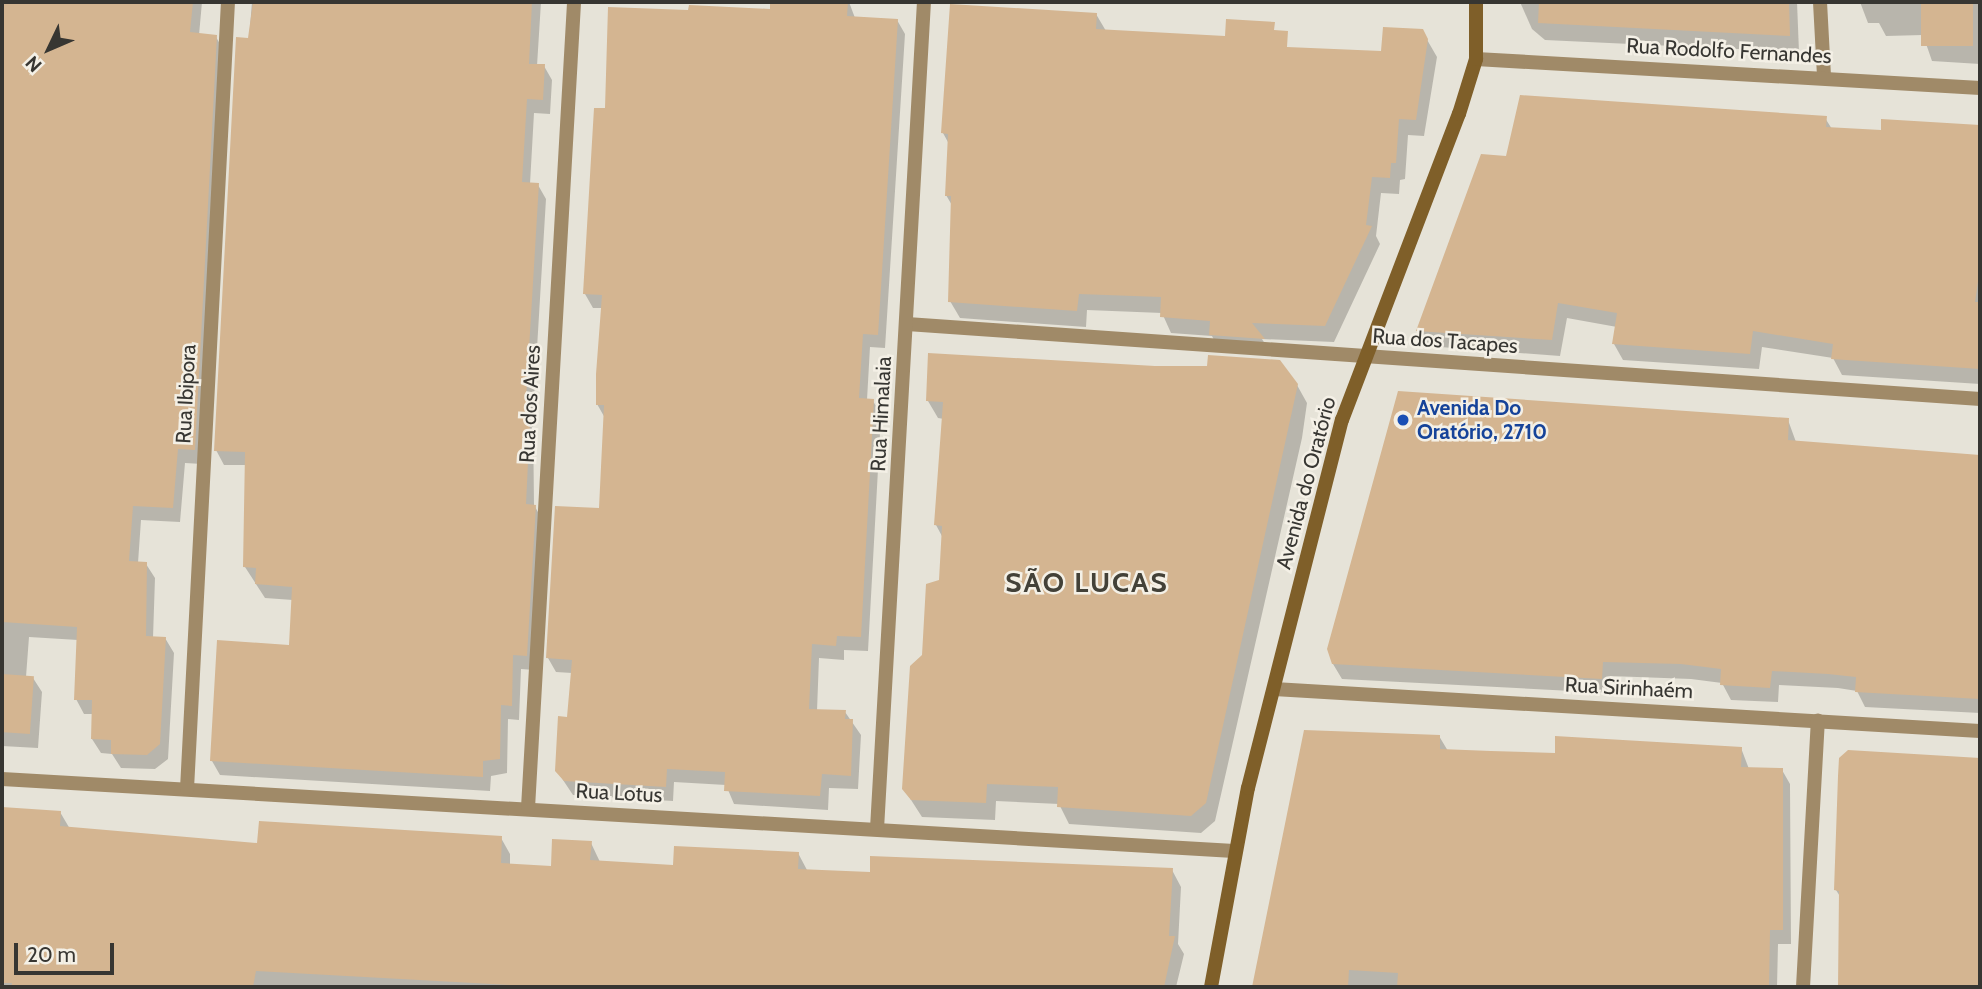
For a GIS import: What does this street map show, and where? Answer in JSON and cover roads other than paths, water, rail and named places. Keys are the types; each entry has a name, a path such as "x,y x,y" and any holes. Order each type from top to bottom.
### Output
{"main road":[{"name":"Avenida do Oratório","path":"1211,987 1234,851 1342,420 1476,59 1476,2"}],"street":[{"name":"Rua Ibipora","path":"187,789 228,2"},
{"name":"Rua dos Aires","path":"528,808 574,2"},
{"name":"Rua Himalaia","path":"877,829 924,2"},
{"path":"1820,2 1824,77"},
{"name":"Rua Rodolfo Fernandes","path":"1476,59 1980,88"},
{"name":"Rua dos Tacapes","path":"907,324 1980,399"},
{"name":"Rua Sirinhaém","path":"1275,689 1980,731"},
{"path":"1802,987 1818,720"},
{"name":"Rua Lotus","path":"2,779 1234,851"}],"place":[{"name":"Avenida Do Oratório, 2710","path":"1403,420"}],"district":[{"name":"SÃO LUCAS","path":"1087,582"}]}
